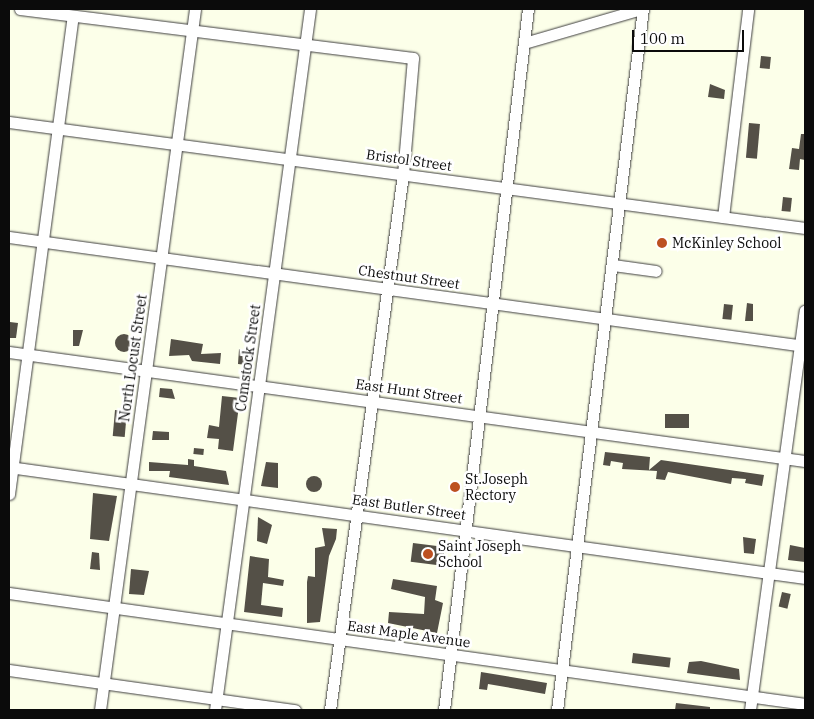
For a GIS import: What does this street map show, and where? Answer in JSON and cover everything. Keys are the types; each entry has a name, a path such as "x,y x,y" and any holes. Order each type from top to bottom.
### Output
{"street":[{"path":"20,9 191,33 413,58 402,174 330,710"},
{"name":"North Locust Street","path":"100,710 195,9"},
{"name":"Comstock Street","path":"215,705 310,9"},
{"path":"444,710 496,304 528,9"},
{"path":"524,42 642,9 581,546 557,710"},
{"path":"723,217 748,9"},
{"path":"9,494 10,468 46,242 73,16"},
{"name":"Bristol Street","path":"9,122 805,228"},
{"name":"Chestnut Street","path":"9,237 803,346"},
{"path":"613,265 656,271"},
{"path":"750,710 785,459 803,346 805,310"},
{"name":"East Hunt Street","path":"9,352 146,372 260,384 805,461"},
{"name":"East Butler Street","path":"10,468 805,578"},
{"name":"East Maple Avenue","path":"9,593 805,704"},
{"path":"9,670 104,683 215,705 295,710"}],"building":[{"path":"761,56 771,57 770,69 760,68"},
{"path":"710,84 725,90 724,99 708,97"},
{"path":"749,123 760,124 757,159 746,158"},
{"path":"801,134 805,134 805,160 800,159 799,170 789,169 792,148 799,149"},
{"path":"783,197 792,198 790,212 782,211"},
{"path":"747,303 753,304 753,321 745,321"},
{"path":"724,304 733,305 731,320 722,319"},
{"path":"10,322 18,323 16,338 9,338"},
{"path":"73,330 83,330 79,346 73,346"},
{"path":"124,334 130,337 133,343 130,349 124,352 118,349 115,343 118,337"},
{"path":"171,339 203,344 201,354 221,353 220,364 192,361 189,355 169,356"},
{"path":"239,349 249,351 247,365 238,364"},
{"path":"160,388 172,389 175,399 159,397"},
{"path":"222,396 240,398 233,451 218,449 219,439 207,438 209,425 219,427"},
{"path":"115,410 127,411 125,437 113,436"},
{"path":"665,414 689,414 689,428 665,428"},
{"path":"153,431 169,432 169,440 152,440"},
{"path":"194,448 204,449 203,455 193,454"},
{"path":"605,452 650,457 649,470 661,460 764,475 762,486 745,483 746,479 732,478 731,484 668,472 665,480 656,479 657,471 622,469 623,463 611,461 610,466 603,465"},
{"path":"188,459 194,460 194,466 226,471 229,485 169,477 170,471 149,471 149,462 188,465"},
{"path":"266,462 278,463 278,488 261,486"},
{"path":"311,476 317,476 322,481 320,490 311,492 306,487 306,481"},
{"path":"93,493 117,496 109,541 90,539"},
{"path":"258,517 272,525 267,544 257,541"},
{"path":"322,528 337,529 336,539 329,556 320,622 307,623 307,582 308,576 315,577 315,548 325,546"},
{"path":"743,537 756,539 754,554 744,553"},
{"name":"Saint Joseph School","path":"413,543 445,547 442,566 411,562"},
{"path":"790,545 805,548 805,562 788,560"},
{"path":"92,552 99,553 100,570 90,569"},
{"path":"250,556 269,559 268,577 284,580 283,586 263,583 261,605 283,608 282,617 244,612"},
{"path":"131,569 149,571 144,595 129,594"},
{"path":"393,579 437,586 435,600 443,603 437,633 388,623 389,612 424,614 425,597 391,589"},
{"path":"782,592 791,594 787,609 779,607"},
{"path":"633,653 671,658 669,668 632,663"},
{"path":"701,661 739,669 740,680 687,673 689,662"},
{"path":"481,672 547,683 545,694 488,684 487,690 479,689"},
{"path":"676,703 710,707 710,710 675,710"}],"place":[{"name":"McKinley School","path":"662,243"},
{"name":"St.Joseph Rectory","path":"455,487"},
{"name":"Saint Joseph School","path":"428,554"}]}
